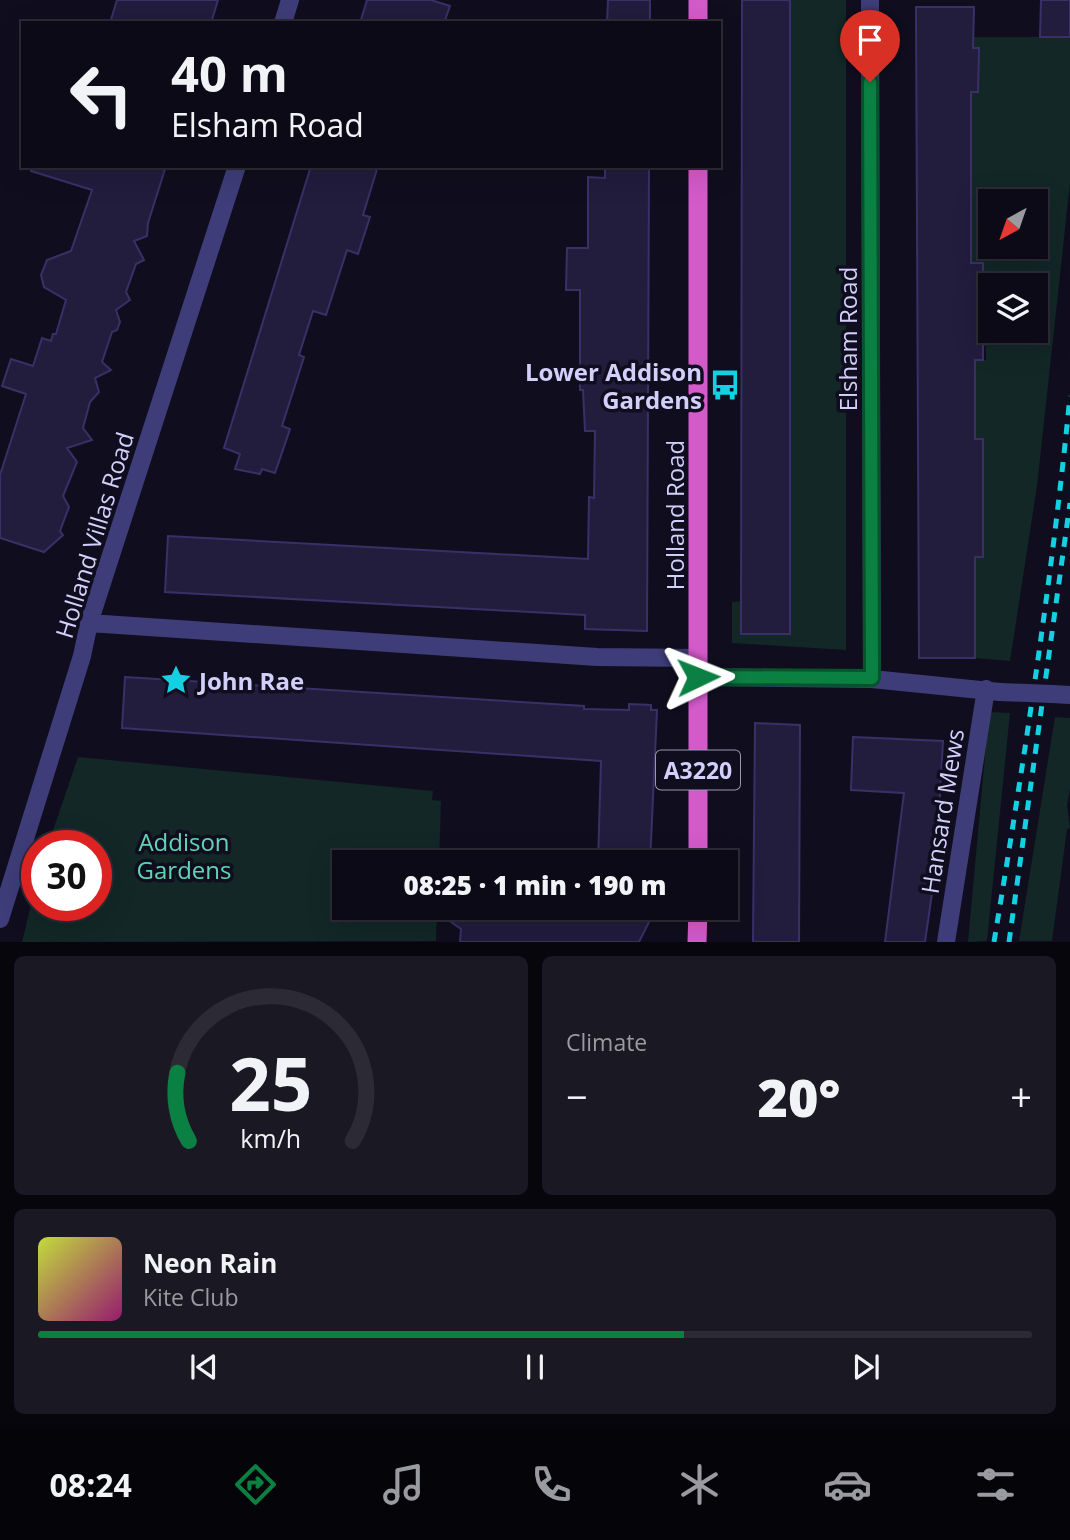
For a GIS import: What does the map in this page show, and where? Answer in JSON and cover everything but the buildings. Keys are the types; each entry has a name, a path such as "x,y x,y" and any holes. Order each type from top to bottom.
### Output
{"highway":[{"path":"698,0 698,21"},
{"name":"Holland Road","path":"698,168 698,850"},
{"path":"697,942 698,920"}],"street":[{"path":"284,21 290,0"},
{"name":"Elsham Road","path":"870,0 872,678"},
{"name":"Holland Villas Road","path":"0,919 82,656 89,623 236,168"},
{"path":"89,623 597,657 698,668 872,678 1061,695"},
{"name":"Hansard Mews","path":"946,942 961,838 993,690"}],"green space":[{"path":"790,0 846,0 846,650 732,643 732,602 741,601 790,633"},
{"path":"973,37 1070,37 1070,183 1037,486 1010,661 975,658 975,557 983,556 983,440 975,439 975,360 986,360 986,346 973,346 978,334 978,343 1048,343 1048,273 983,273 983,264 971,263 971,92 978,91 979,48 974,48"},
{"path":"989,712 1010,713 987,941 968,942"},
{"path":"1055,717 1070,718 1070,789 1067,805 1070,828 1067,829 1052,941 1019,941"},
{"name":"Addison Gardens","path":"78,757 433,791 432,800 441,801 439,850 332,850 332,920 437,920 436,941 22,942 27,921 112,921 112,830 53,830"}],"railway":[{"path":"994,942 1036,670 1070,396"},
{"path":"1009,942 1070,503"}],"place":[{"name":"Lower Addison Gardens","path":"725,385"},
{"name":"John Rae","path":"176,680"}],"route":[{"path":"698,677 872,678 870,82"}]}
